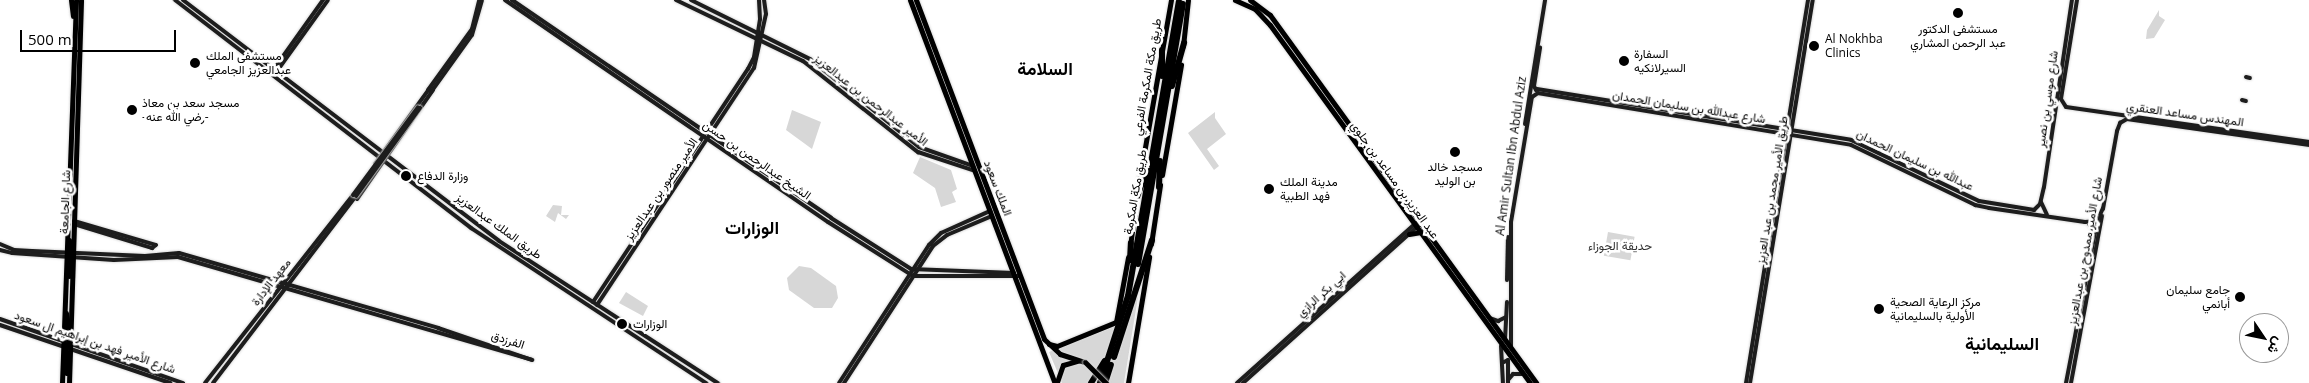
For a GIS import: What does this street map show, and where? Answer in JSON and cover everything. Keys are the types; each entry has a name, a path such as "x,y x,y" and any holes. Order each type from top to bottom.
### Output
{"highway":[{"name":"طريق مكة المكرمة","path":"1106,383 1128,296 1179,1"},
{"name":"طريق مكة المكرمة","path":"1100,383 1112,357 1140,254 1166,109 1179,1"},
{"path":"1166,109 1184,43"},
{"path":"1162,50 1162,96"},
{"path":"1160,187 1162,132"},
{"path":"1137,197 1155,145"},
{"path":"1091,383 1112,357 1152,240"},
{"path":"1128,296 1131,243"}],"main road":[{"path":"73,0 73,16 77,24"},
{"path":"73,0 77,24"},
{"path":"77,24 82,0"},
{"path":"79,64 82,0"},
{"name":"الملك سعود","path":"910,0 991,214 1049,344"},
{"name":"الملك سعود","path":"916,0 1056,383"},
{"path":"1128,383 1185,32 1193,0"},
{"name":"عبد العزيز بن مساعد بن جلوي","path":"1235,0 1250,6 1266,20 1416,223 1502,334 1509,351 1536,383"},
{"name":"عبد العزيز بن مساعد بن جلوي","path":"1250,0 1270,15 1421,232 1502,334 1509,351 1530,383"},
{"path":"1179,1 1185,32"},
{"name":"طريق مكة المكرمة الفرعي","path":"1049,344 1057,346 1116,322 1131,243 1167,21 1179,1"},
{"name":"شارع الجامعة","path":"67,346 64,308 74,223 79,64 77,24"},
{"name":"شارع الجامعة","path":"66,383 72,286 67,225 77,24"},
{"path":"1409,234 1421,232"},
{"path":"1049,344 1060,354 1085,362 1106,383"},
{"path":"1056,383 1058,371 1063,365 1072,361 1085,362"}],"street":[{"name":"طريق الملك عبدالعزيز","path":"176,0 306,100 380,154 387,156 499,241 718,383"},
{"name":"طريق الملك عبدالعزيز","path":"183,0 283,75 380,154 383,161 508,254 706,383"},
{"path":"275,70 323,0"},
{"path":"275,70 328,0"},
{"path":"336,216 374,166 389,142 472,35 481,0"},
{"name":"الشيخ عبدالرحمن بن حسن","path":"505,0 525,11"},
{"name":"الشيخ عبدالرحمن بن حسن","path":"512,0 532,16 848,232 912,271 913,276"},
{"name":"الأمير عبدالرحمن بن عبدالعزيز","path":"676,0 756,38 816,70 919,147 974,168"},
{"name":"الأمير عبدالرحمن بن عبدالعزيز","path":"691,0 810,59 902,136"},
{"name":"الأمير منصور بن عبدالعزيز","path":"597,305 748,69 757,33 759,0"},
{"name":"الأمير منصور بن عبدالعزيز","path":"592,302 754,68 762,36 764,0"},
{"name":"Al Amir Sultan Ibn Abdul Aziz","path":"1502,334 1506,317 1509,224 1533,92 1546,0"},
{"name":"طريق الأمير محمد بن عبد العزيز","path":"1791,120 1808,0"},
{"name":"طريق الأمير محمد بن عبد العزيز","path":"1750,383 1787,143 1786,131 1791,120 1813,0"},
{"name":"شارع موسي بن نصير","path":"2041,202 2072,0"},
{"name":"شارع موسي بن نصير","path":"2066,107 2061,101 2077,0"},
{"path":"1804,28 1804,41 1807,38"},
{"path":"283,75 278,78 306,100"},
{"path":"355,195 431,89"},
{"path":"348,211 394,148 431,89"},
{"path":"1503,383 1504,362 1509,351 1502,334 1511,222 1533,92"},
{"name":"شارع عبدالله بن سليمان الحمدان","path":"1533,92 1799,133 1851,145 1975,205 2047,216"},
{"path":"2055,120 2058,110 2066,107"},
{"name":"المهندس مساعد العنقري","path":"2066,107 2309,143"},
{"path":"2105,113 2118,119 2117,131"},
{"name":"المهندس مساعد العنقري","path":"2120,123 2127,119 2239,133"},
{"path":"1787,143 1786,131 1791,120"},
{"path":"1787,143 1799,133 1791,120"},
{"name":"شارع الأمير ممدوح بن عبدالعزيز","path":"2071,383 2120,123"},
{"name":"عبدالله بن سليمان الحمدان","path":"1799,133 1851,140 1979,201 2037,209 2041,202"},
{"path":"389,142 394,148"},
{"name":"طريق الأمير محمد بن عبد العزيز","path":"1746,383 1787,143"},
{"path":"374,166 379,168"},
{"name":"معهد الإدارة","path":"214,383 287,286 348,211 355,195"},
{"name":"معهد الإدارة","path":"206,383 280,286 355,195"},
{"path":"2041,202 2047,216 2086,222 2097,221 2103,208"},
{"path":"841,383 912,271 941,233 991,214"},
{"name":"شارع الأمير ممدوح بن عبدالعزيز","path":"2066,383 2095,232 2094,226 2086,222"},
{"path":"74,223 136,241"},
{"name":"ابي بكر الرازي","path":"1244,383 1409,234 1416,223"},
{"name":"ابي بكر الرازي","path":"1237,383 1416,223"},
{"path":"0,244 14,250 114,260 178,257 280,286 287,286"},
{"path":"0,250 69,255"},
{"path":"912,271 1017,275"},
{"path":"841,383 913,276 1017,275"},
{"name":"الفرزدق","path":"287,286 512,351 532,360 287,286"},
{"path":"599,292 604,295"},
{"path":"1489,317 1498,321 1506,317"},
{"name":"شارع الأمير فهد بن إبراهيم ال سعود","path":"0,319 67,346 170,383"},
{"name":"شارع الأمير فهد بن إبراهيم ال سعود","path":"0,325 183,383"},
{"path":"1504,362 1508,360 1508,381"},
{"path":"1508,381 1514,373 1525,376"}],"green space":[{"path":"2159,10 2159,16 2165,20 2154,38 2146,39 2147,30"},
{"path":"792,110 821,122 812,149 786,130"},
{"path":"1215,112 1215,118 1226,134 1207,149 1219,166 1214,170 1188,133"},
{"path":"920,157 951,170 957,189 952,192 956,202 941,207 935,188 913,173"},
{"path":"553,205 562,206 561,215 569,215 566,219 558,213 555,222 546,216"},
{"name":"حديقة الجوزاء","path":"1608,232 1635,237 1630,260 1604,256"},
{"path":"799,266 811,268 836,286 838,298 832,308 814,308 789,290 787,278"},
{"path":"626,292 648,306 643,316 619,303"},
{"path":"1138,297 1124,383 1062,383 1049,352 1114,327"}],"place":[{"name":"مستشفى الدكتور عبد الرحمن المشاري","path":"1958,13"},
{"name":"Al Nokhba Clinics","path":"1814,46"},
{"name":"السفارة السيرلانكيه","path":"1624,61"},
{"name":"مستشفى الملك عبدالعزيز الجامعي","path":"195,63"},
{"name":"مسجد سعد بن معاذ -رضي الله عنه-","path":"132,110"},
{"name":"مسجد خالد بن الوليد","path":"1455,152"},
{"name":"وزارة الدفاع","path":"406,176"},
{"name":"مدينة الملك فهد الطبية","path":"1269,189"},
{"name":"جامع سليمان أبانمي","path":"2240,297"},
{"name":"مركز الرعاية الصحية الأولية بالسليمانية","path":"1879,309"},
{"name":"الوزارات","path":"622,324"}],"district":[{"name":"السلامة","path":"1045,68"},
{"name":"الوزارات","path":"752,227"},
{"name":"السليمانية","path":"2002,343"}]}
